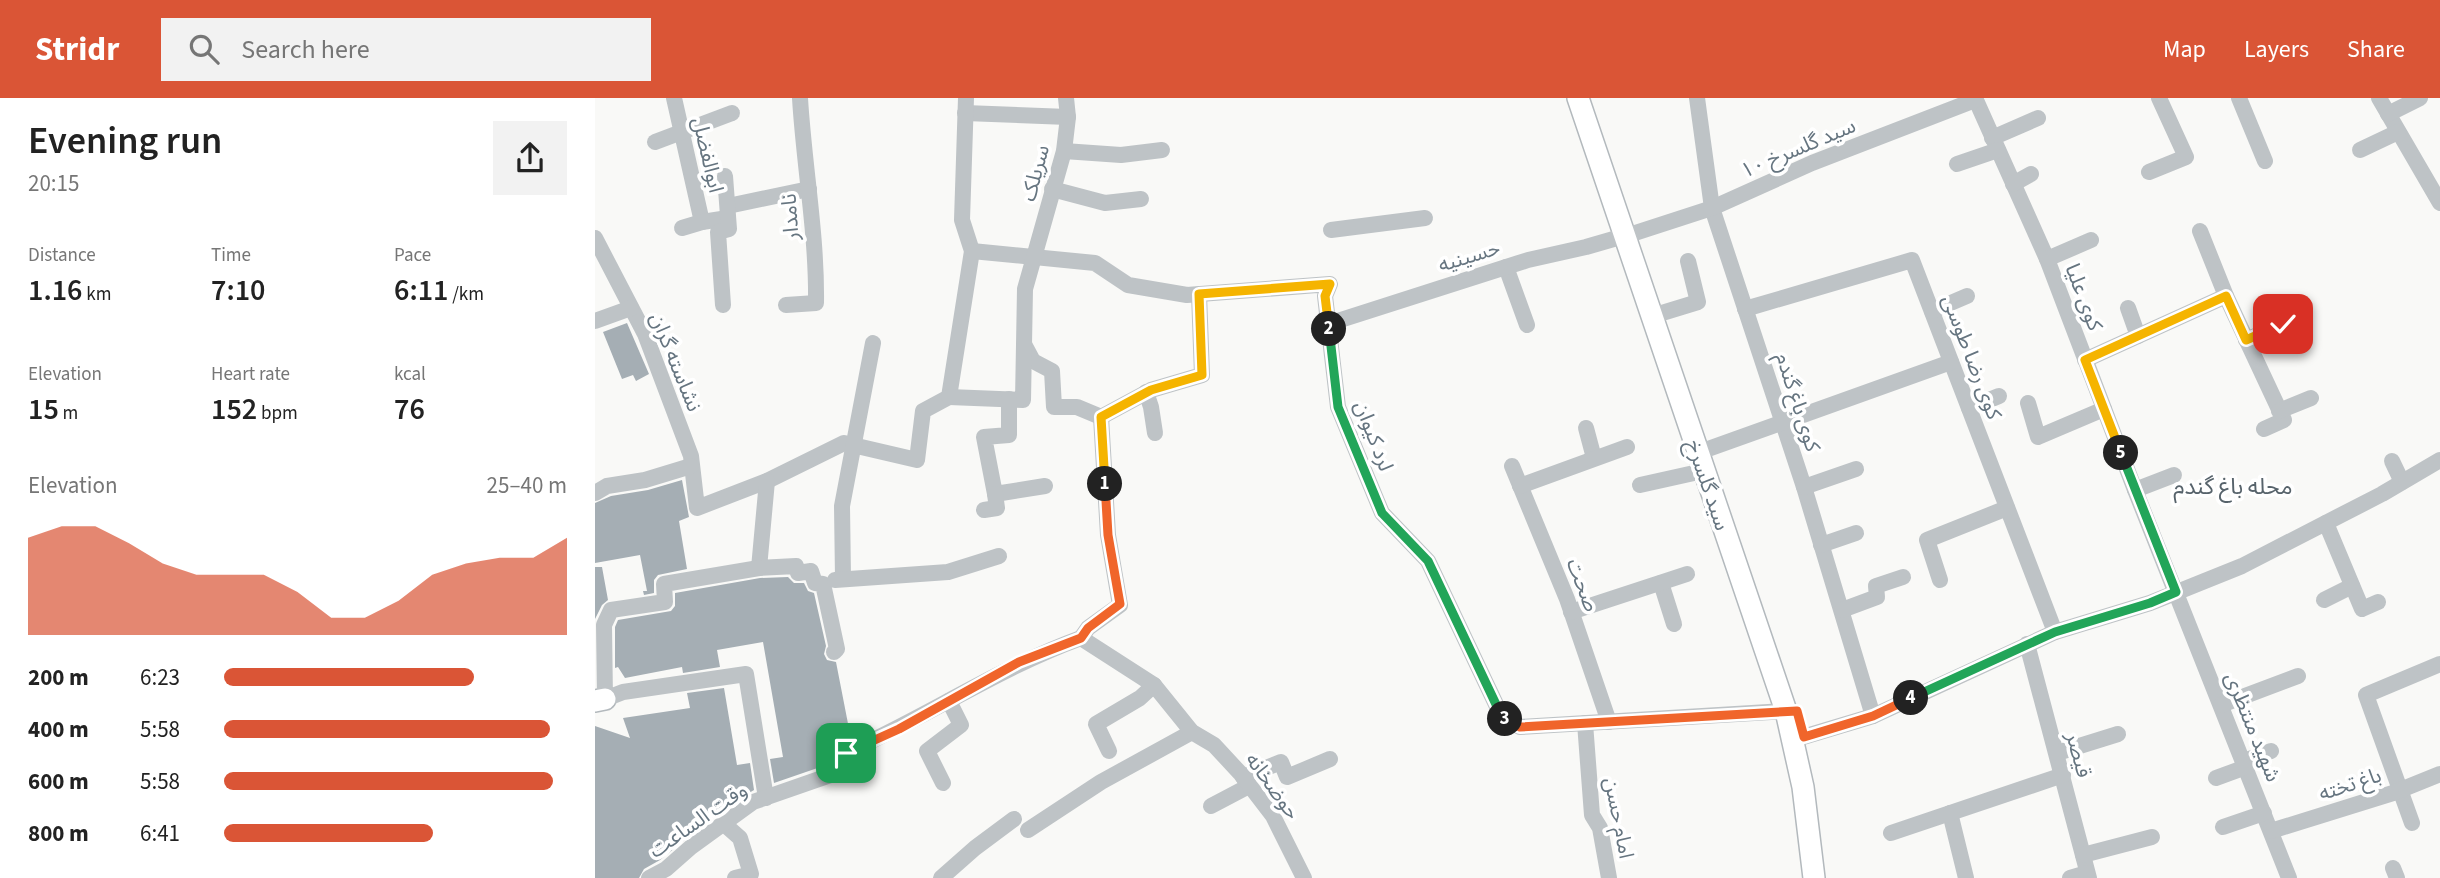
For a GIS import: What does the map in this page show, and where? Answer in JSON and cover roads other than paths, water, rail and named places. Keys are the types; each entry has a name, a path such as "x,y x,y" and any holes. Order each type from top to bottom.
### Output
{"main road":[{"name":"سید گلسرخ","path":"1585,99 1703,471 1791,711"},
{"name":"سید گلسرخ","path":"1630,234 1663,313 1815,785 1826,878"},
{"name":"سید گلسرخ","path":"1798,739 1814,878"}],"street":[{"name":"ابوالفضل","path":"674,98 702,222"},
{"name":"نامدار","path":"786,305 816,303 800,98"},
{"name":"سریلک","path":"1009,399 1023,400 1025,289 1064,151 1068,117 1066,98"},
{"name":"کوی باغ گندم","path":"1697,98 1712,208 1804,487 1873,716"},
{"path":"2149,172 2186,157 2159,98"},
{"path":"2239,98 2265,161"},
{"path":"2379,98 2440,203"},
{"path":"2388,114 2420,98"},
{"name":"سید گلسرخ ۱۰","path":"1630,234 1712,208 1812,163 1975,99"},
{"name":"کوی علیا","path":"1975,99 2047,259 2176,592"},
{"path":"949,397 972,251 962,220 965,105 1068,117"},
{"path":"655,142 732,113"},
{"path":"1957,164 2038,117"},
{"path":"2360,150 2398,132"},
{"path":"1064,151 1121,155 1163,150"},
{"path":"2013,184 2031,174"},
{"path":"723,304 718,232 729,229 725,176"},
{"path":"682,228 809,189"},
{"path":"1052,189 1105,203 1141,199"},
{"path":"1331,230 1425,218"},
{"path":"2200,231 2226,296 2284,420 2265,429"},
{"name":"حسینیه","path":"1328,324 1506,267 1630,234"},
{"name":"نشاسته گران","path":"595,238 645,334 691,456 697,508 767,481"},
{"path":"2047,259 2091,240"},
{"name":"لرد کیوان","path":"972,251 1095,263 1128,285 1187,295 1330,284 1325,296 1338,407 1382,513 1428,561 1502,717 1520,727 1791,711"},
{"name":"کوی رضا طوسی","path":"1745,309 1912,260 2055,632"},
{"path":"1663,313 1698,302 1688,261"},
{"path":"1506,267 1527,325"},
{"path":"1101,417 1146,392 1202,375 1199,294"},
{"path":"1932,311 1968,296"},
{"path":"2085,360 2226,296"},
{"path":"595,321 631,308"},
{"path":"2128,308 2138,336"},
{"path":"2246,340 2283,324"},
{"path":"843,578 842,506 873,342"},
{"path":"1024,344 1033,361 1052,371 1054,407 1077,407 1101,417"},
{"path":"1708,449 1951,362"},
{"path":"1146,392 1154,433"},
{"path":"1969,408 1999,396"},
{"path":"759,568 767,481 844,443 917,460 923,411 949,397 1009,399 1009,435 984,437 997,508 984,510"},
{"path":"2279,411 2311,398"},
{"path":"2028,404 2038,437 2104,409"},
{"path":"1028,830 1114,763 1192,732 1154,685 1081,638 1088,628 1120,604 1108,535 1101,417"},
{"path":"1587,428 1594,458"},
{"path":"1520,486 1627,447"},
{"path":"1798,739 1873,716 2055,632 2150,603 2242,566 2440,460"},
{"path":"2392,461 2402,482"},
{"path":"595,493 607,486 645,480 691,466"},
{"name":"صحت","path":"1512,466 1571,612 1609,722"},
{"path":"1804,487 1856,469"},
{"path":"1640,485 1703,471"},
{"path":"2135,490 2174,475"},
{"path":"995,494 1045,486"},
{"path":"1940,580 1927,540 2007,508"},
{"path":"2326,523 2362,608 2378,602"},
{"path":"1821,545 1856,533"},
{"path":"767,798 746,674 623,692 600,700 600,626 611,610 665,602 664,584 759,568 796,566 798,573 811,571 815,583 823,584 843,578 948,572 999,556"},
{"path":"1571,612 1687,574"},
{"path":"1842,610 1877,597 1876,586 1903,577"},
{"path":"1661,583 1674,624"},
{"path":"823,584 837,649 834,652"},
{"path":"2324,600 2352,586"},
{"name":"شهید منتظری","path":"2176,592 2271,831 2285,877"},
{"name":"وقت الساعت","path":"649,878 666,869 753,802 845,769 846,753 899,729 1019,662 1081,638"},
{"name":"قیصر","path":"2027,644 2088,875"},
{"path":"2413,823 2365,695 2440,664"},
{"path":"2221,705 2298,676"},
{"path":"1114,763 1096,724 1140,698 1154,685"},
{"path":"943,783 927,751 961,725 949,701"},
{"name":"امام حسن","path":"1585,723 1593,815 1600,828 1609,878"},
{"name":"حوضخانه","path":"1192,732 1214,745 1273,816 1304,878"},
{"path":"2057,753 2118,734"},
{"path":"2216,778 2271,751"},
{"path":"1211,806 1281,762 1287,777 1330,760"},
{"name":"باغ تخته","path":"2271,831 2400,790 2440,774"},
{"path":"1891,833 2063,775"},
{"path":"1950,813 1966,878"},
{"path":"2223,827 2264,813"},
{"path":"941,878 1014,819"},
{"path":"723,823 740,838 751,873 735,878"},
{"path":"2083,855 2152,837"},
{"path":"2070,878 2088,875"}],"district":[{"name":"محله باغ گندم","path":"2233,486"}]}
